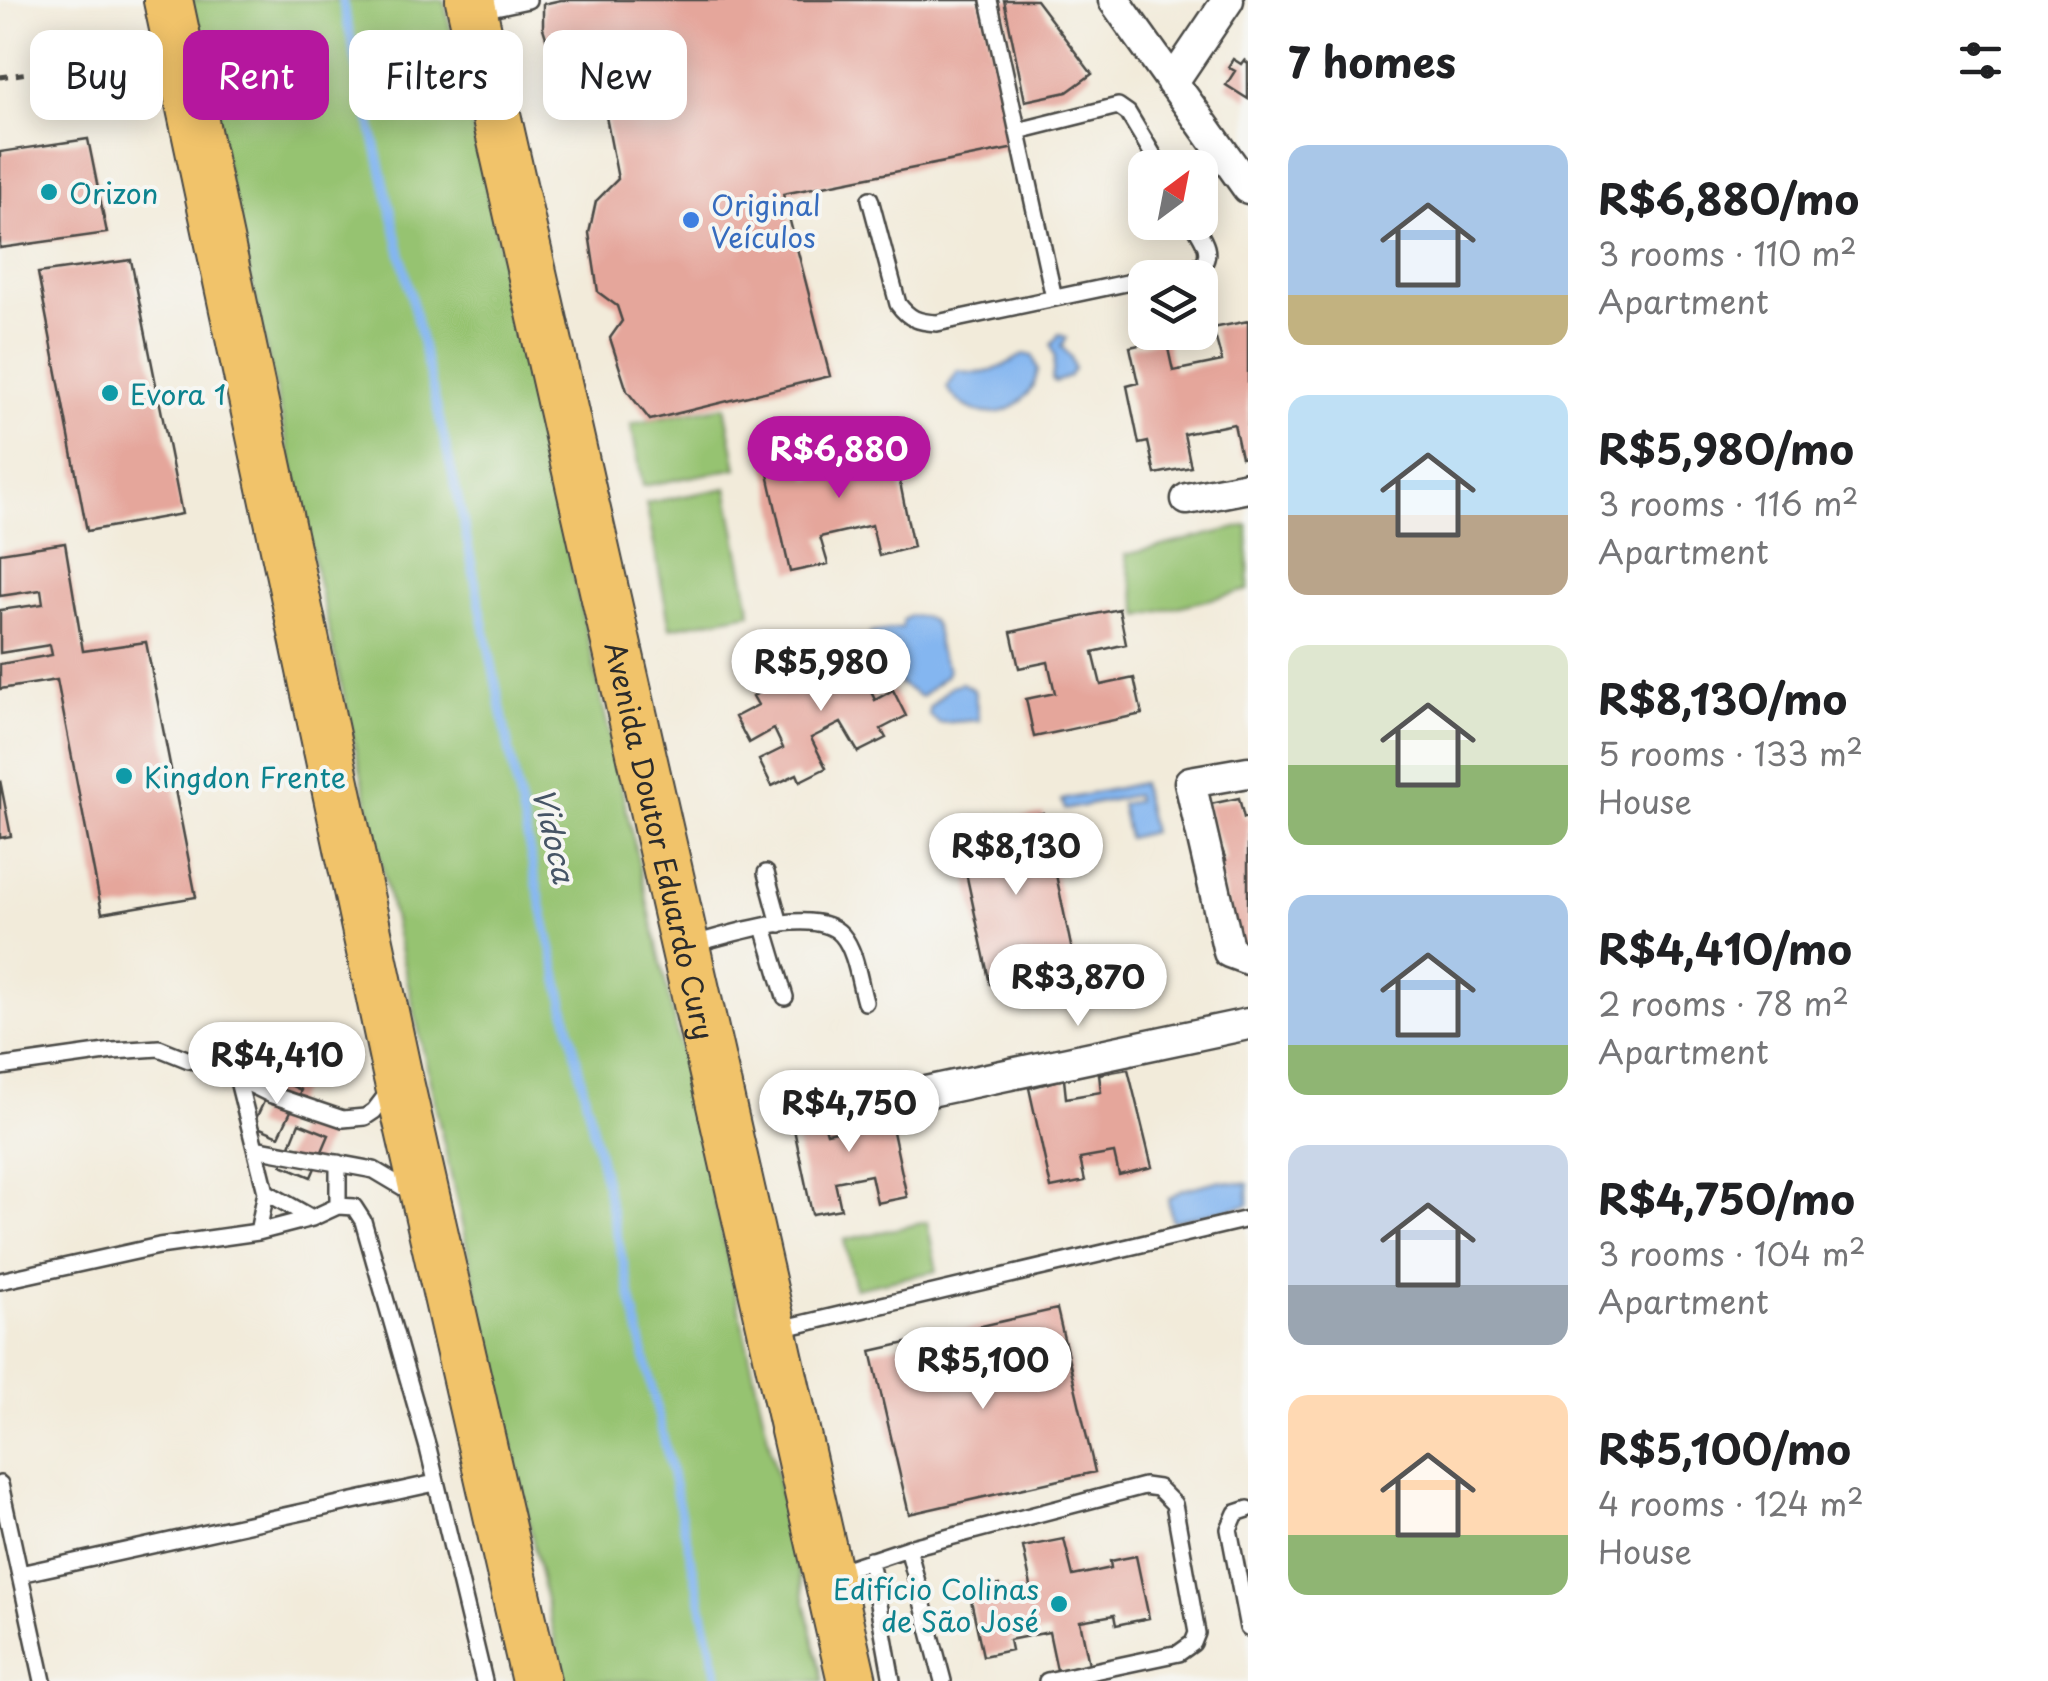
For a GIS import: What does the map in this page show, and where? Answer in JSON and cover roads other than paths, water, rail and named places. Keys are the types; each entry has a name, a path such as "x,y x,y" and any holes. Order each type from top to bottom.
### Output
{"main road":[{"path":"168,0 397,1072 536,1681"},
{"name":"Avenida Doutor Eduardo Cury","path":"471,6 771,1331 850,1567 852,1681"}],"street":[{"path":"1114,0 1248,188"},
{"path":"1172,83 1228,0"},
{"path":"1187,499 1248,487"},
{"path":"1248,772 1190,782 1229,952 1248,959"},
{"path":"920,1093 1248,1024"}],"lane":[{"path":"471,6 528,0"},
{"path":"988,0 1054,298"},
{"path":"1018,130 1118,106 1128,113 1150,150"},
{"path":"870,199 898,304 907,316 920,322 937,324 1128,282"},
{"path":"766,873 785,997"},
{"path":"686,946 772,925 812,922 841,933 849,946 865,1002"},
{"path":"2,1070 48,1060 159,1048 210,1064 272,1096 344,1120 365,1117 374,1111 390,1090 397,1072"},
{"path":"238,1077 266,1192 258,1232"},
{"path":"255,1148 389,1176 428,1206"},
{"path":"338,1163 338,1206"},
{"path":"266,1192 312,1218"},
{"path":"0,1280 158,1246 258,1232 312,1218 338,1206 354,1208 363,1221 484,1681"},
{"path":"771,1331 1248,1220"},
{"path":"0,1484 44,1681"},
{"path":"20,1574 435,1484"},
{"path":"892,1681 850,1567 1144,1486 1168,1494 1174,1504 1196,1633 1194,1644 1179,1653 1048,1681"},
{"path":"1248,1509 1236,1513 1229,1529 1248,1628"},
{"path":"908,1548 942,1681"}],"water":[{"path":"1059,334 1067,338 1061,346 1071,357 1074,369 1069,377 1055,382 1051,345"},
{"path":"1024,354 1033,356 1038,370 1024,399 1012,408 985,413 972,409 947,388 958,371 985,372"},
{"path":"908,616 932,622 939,652 948,669 921,697 899,683 892,652 869,638 870,633 902,628"},
{"path":"962,683 974,690 979,720 939,723 929,715 929,708 951,686"},
{"path":"1141,783 1152,832 1128,838 1121,804 1136,801 1135,795 1065,810 1062,800"},
{"path":"1217,1181 1248,1184 1248,1205 1172,1221 1168,1199 1182,1190"}],"waterway":[{"name":"Vidoca","path":"342,0 461,511 534,872 719,1681"}],"place":[{"name":"Orizon","path":"49,192"},
{"name":"Original Veículos","path":"691,220"},
{"name":"Evora 1","path":"110,393"},
{"name":"Kingdon Frente","path":"124,776"},
{"name":"Edifício Colinas de São José","path":"1059,1604"}]}
